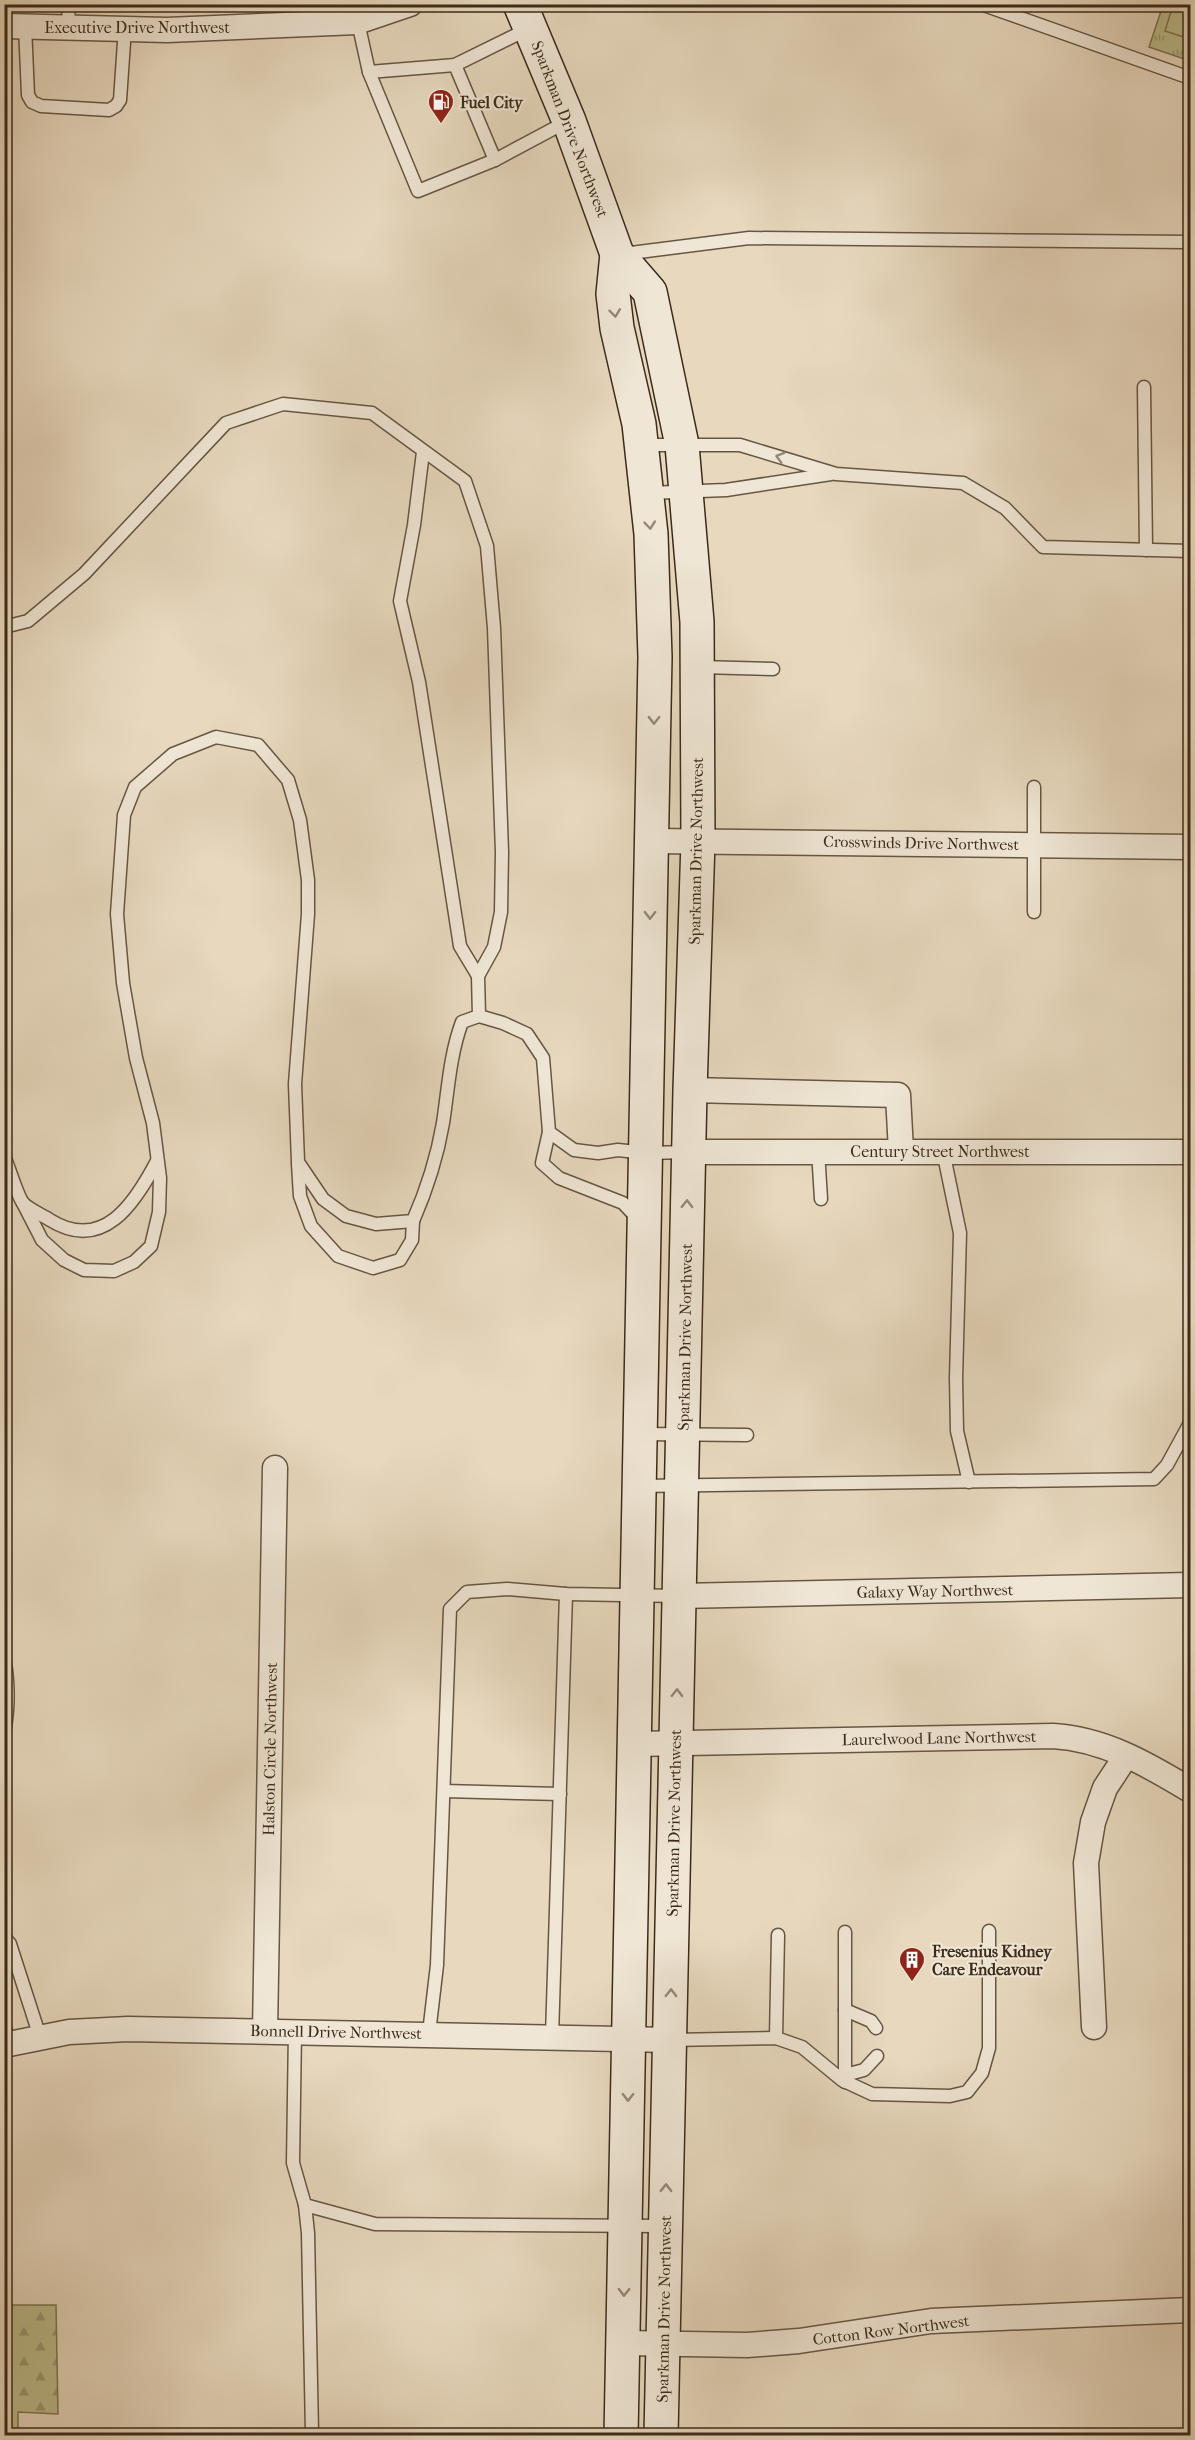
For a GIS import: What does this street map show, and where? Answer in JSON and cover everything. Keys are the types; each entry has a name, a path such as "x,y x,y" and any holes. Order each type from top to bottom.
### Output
{"main road":[{"name":"Sparkman Drive Northwest","path":"526,16 569,121 617,254 650,292 682,445 697,622 698,841 688,1152 661,2436"},
{"name":"Sparkman Drive Northwest","path":"617,254 614,305 642,446 651,534 654,646 621,2436"}],"street":[{"name":"Executive Drive Northwest","path":"15,26 68,16 125,28 167,30 355,13 410,4"},
{"name":"Crosswinds Drive Northwest","path":"652,841 1191,847"},
{"path":"690,1090 897,1095 901,1151"},
{"name":"Century Street Northwest","path":"688,1152 1191,1152"},
{"name":"Halston Circle Northwest","path":"265,2031 275,1468"},
{"name":"Galaxy Way Northwest","path":"679,1596 1191,1585"},
{"name":"Laurelwood Lane Northwest","path":"634,1744 1053,1736 1077,1738 1103,1745 1154,1768 1191,1790"},
{"path":"1094,2027 1086,1863 1093,1822 1105,1788 1126,1756"},
{"name":"Bonnell Drive Northwest","path":"6,2037 40,2037 69,2032 128,2029 429,2033 670,2040"},
{"name":"Cotton Row Northwest","path":"623,2343 747,2345 799,2341 931,2321 1191,2310"}],"lane":[{"path":"981,4 1191,78"},
{"path":"355,13 369,72 418,191 495,159 569,121"},
{"path":"369,72 454,65 526,16"},
{"path":"15,26 28,95 32,102 40,106 109,110 120,100 125,28"},
{"path":"454,65 495,159"},
{"path":"617,254 749,238 1191,242"},
{"path":"1144,387 1146,550"},
{"path":"4,627 28,621 84,574 226,423 283,404 372,413 465,481 487,546 494,628 502,852 501,912 494,947 478,976"},
{"path":"642,446 740,446 836,474 963,483 1005,508 1043,547 1191,551"},
{"path":"423,452 414,525 400,602 419,682 460,946 478,976 479,1016"},
{"path":"647,493 726,490 836,474"},
{"path":"697,667 773,669"},
{"path":"4,1156 23,1203 42,1240 64,1260 84,1270 114,1270 134,1262 151,1246 159,1212 158,1160 153,1124 136,1058 123,983 117,914 124,815 135,788 173,754 216,737 258,745 288,780 300,820 308,880 308,914 295,1084 300,1196 311,1226 338,1256 373,1268 400,1260 412,1240 413,1221 430,1181 442,1126 456,1039 462,1022 479,1016 503,1023 527,1034 543,1058 549,1132 542,1163 559,1178 623,1203 645,1226"},
{"path":"1034,788 1034,912"},
{"path":"549,1132 574,1150 597,1153 618,1150 646,1153 688,1152"},
{"path":"818,1151 822,1200"},
{"path":"943,1151 960,1233 956,1378 957,1431 969,1482"},
{"path":"23,1203 61,1227 91,1232 116,1220 141,1192 158,1160"},
{"path":"298,1162 323,1199 346,1216 376,1224 413,1221"},
{"path":"639,1486 1155,1479 1167,1465 1191,1423"},
{"path":"640,1434 747,1435"},
{"path":"429,2033 438,1965 450,1609 467,1592 507,1589 637,1597 679,1596"},
{"path":"552,2036 566,1594"},
{"path":"4,1658 9,1682 9,1707 4,1733"},
{"path":"444,1791 560,1794"},
{"path":"670,2040 776,2038 802,2047 872,2094 950,2096 967,2092 982,2073 988,2048 989,1931"},
{"path":"845,1932 845,2078"},
{"path":"776,2038 778,1935"},
{"path":"4,1937 10,1944 40,2037"},
{"path":"845,2010 871,2021 876,2028"},
{"path":"295,2031 293,2163 304,2205 308,2233 312,2433"},
{"path":"845,2078 864,2070 877,2056"},
{"path":"304,2205 375,2224 666,2226"}],"green space":[{"path":"1163,5 1190,5 1190,61 1149,47"},
{"path":"1173,5 1190,5 1190,39 1165,31"},
{"path":"5,2305 56,2305 58,2414 18,2412 18,2435 5,2435"}],"place":[{"name":"Fuel City","path":"441,125"},
{"name":"Fresenius Kidney Care Endeavour","path":"912,1983"}]}
